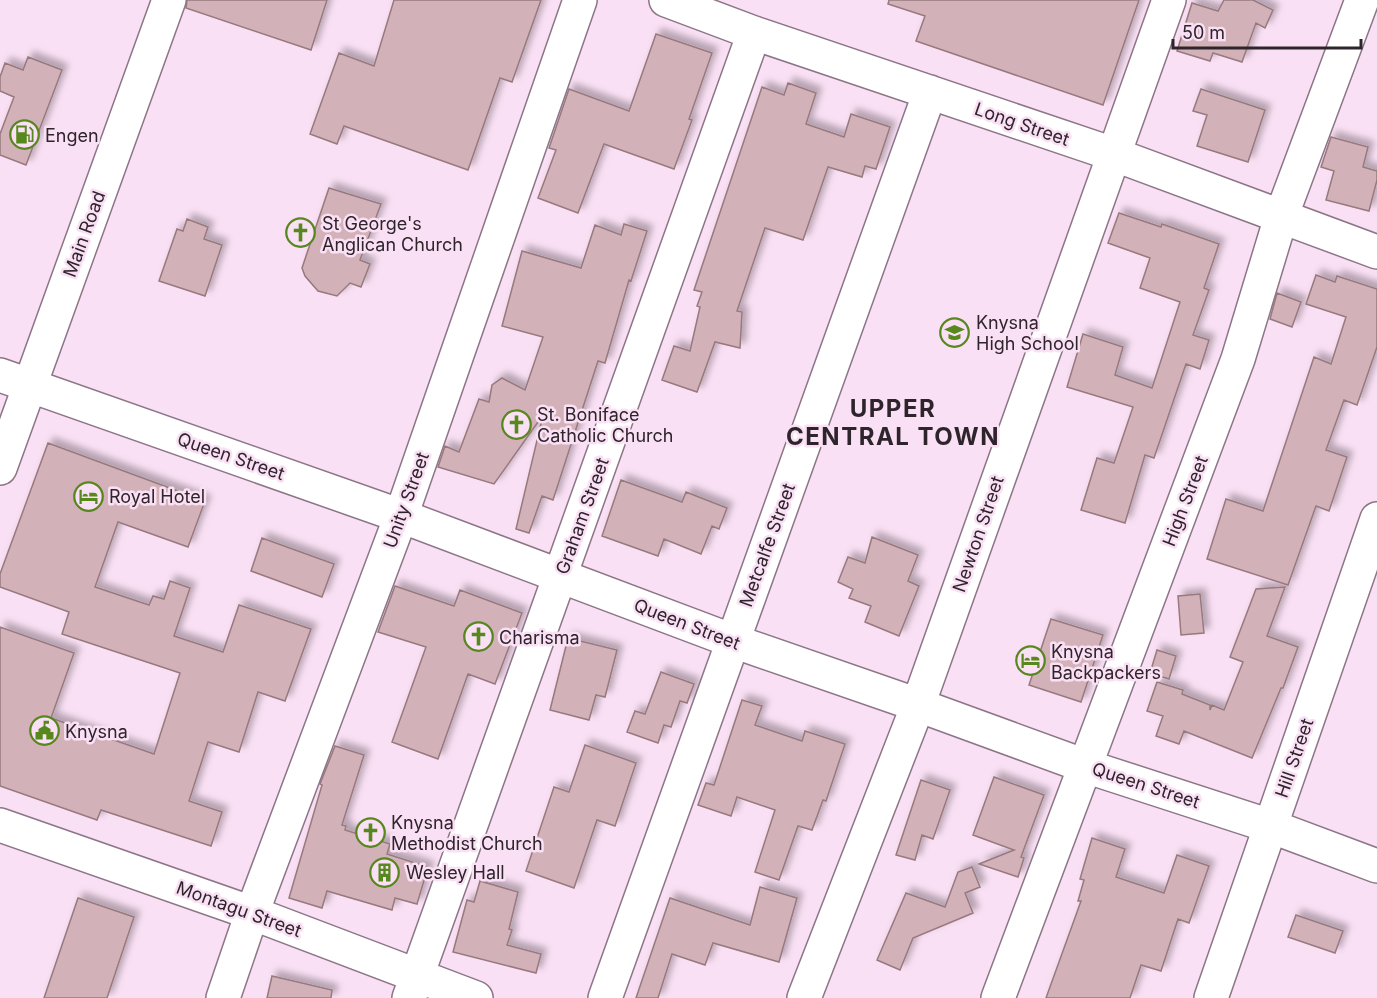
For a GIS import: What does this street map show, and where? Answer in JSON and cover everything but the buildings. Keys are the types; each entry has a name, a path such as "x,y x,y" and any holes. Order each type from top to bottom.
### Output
{"main road":[{"name":"Main Road","path":"0,468 15,380 169,0"},
{"name":"Unity Street","path":"223,998 252,913 401,516 580,0"},
{"name":"Long Street","path":"666,0 754,33 1113,154 1377,252"},
{"name":"Newton Street","path":"804,998 918,705 1169,0"},
{"name":"High Street","path":"998,998 1238,359 1281,218 1362,0"},
{"name":"Graham Street","path":"413,987 754,33"},
{"name":"Metcalfe Street","path":"605,998 930,92"},
{"name":"Queen Street","path":"15,380 401,516 733,641 1085,766 1270,826 1377,866"},
{"name":"Hill Street","path":"1211,998 1377,519"},
{"name":"Montagu Street","path":"0,825 252,913 413,987 476,998"}],"place":[{"name":"Engen","path":"24,135"},
{"name":"St George's Anglican Church","path":"301,233"},
{"name":"Knysna High School","path":"955,332"},
{"name":"St. Boniface Catholic Church","path":"516,424"},
{"name":"Royal Hotel","path":"88,496"},
{"name":"Charisma","path":"478,637"},
{"name":"Knysna Backpackers","path":"1030,661"},
{"name":"Knysna","path":"44,731"},
{"name":"Knysna Methodist Church","path":"370,832"},
{"name":"Wesley Hall","path":"385,872"}],"district":[{"name":"UPPER CENTRAL TOWN","path":"893,422"}]}
